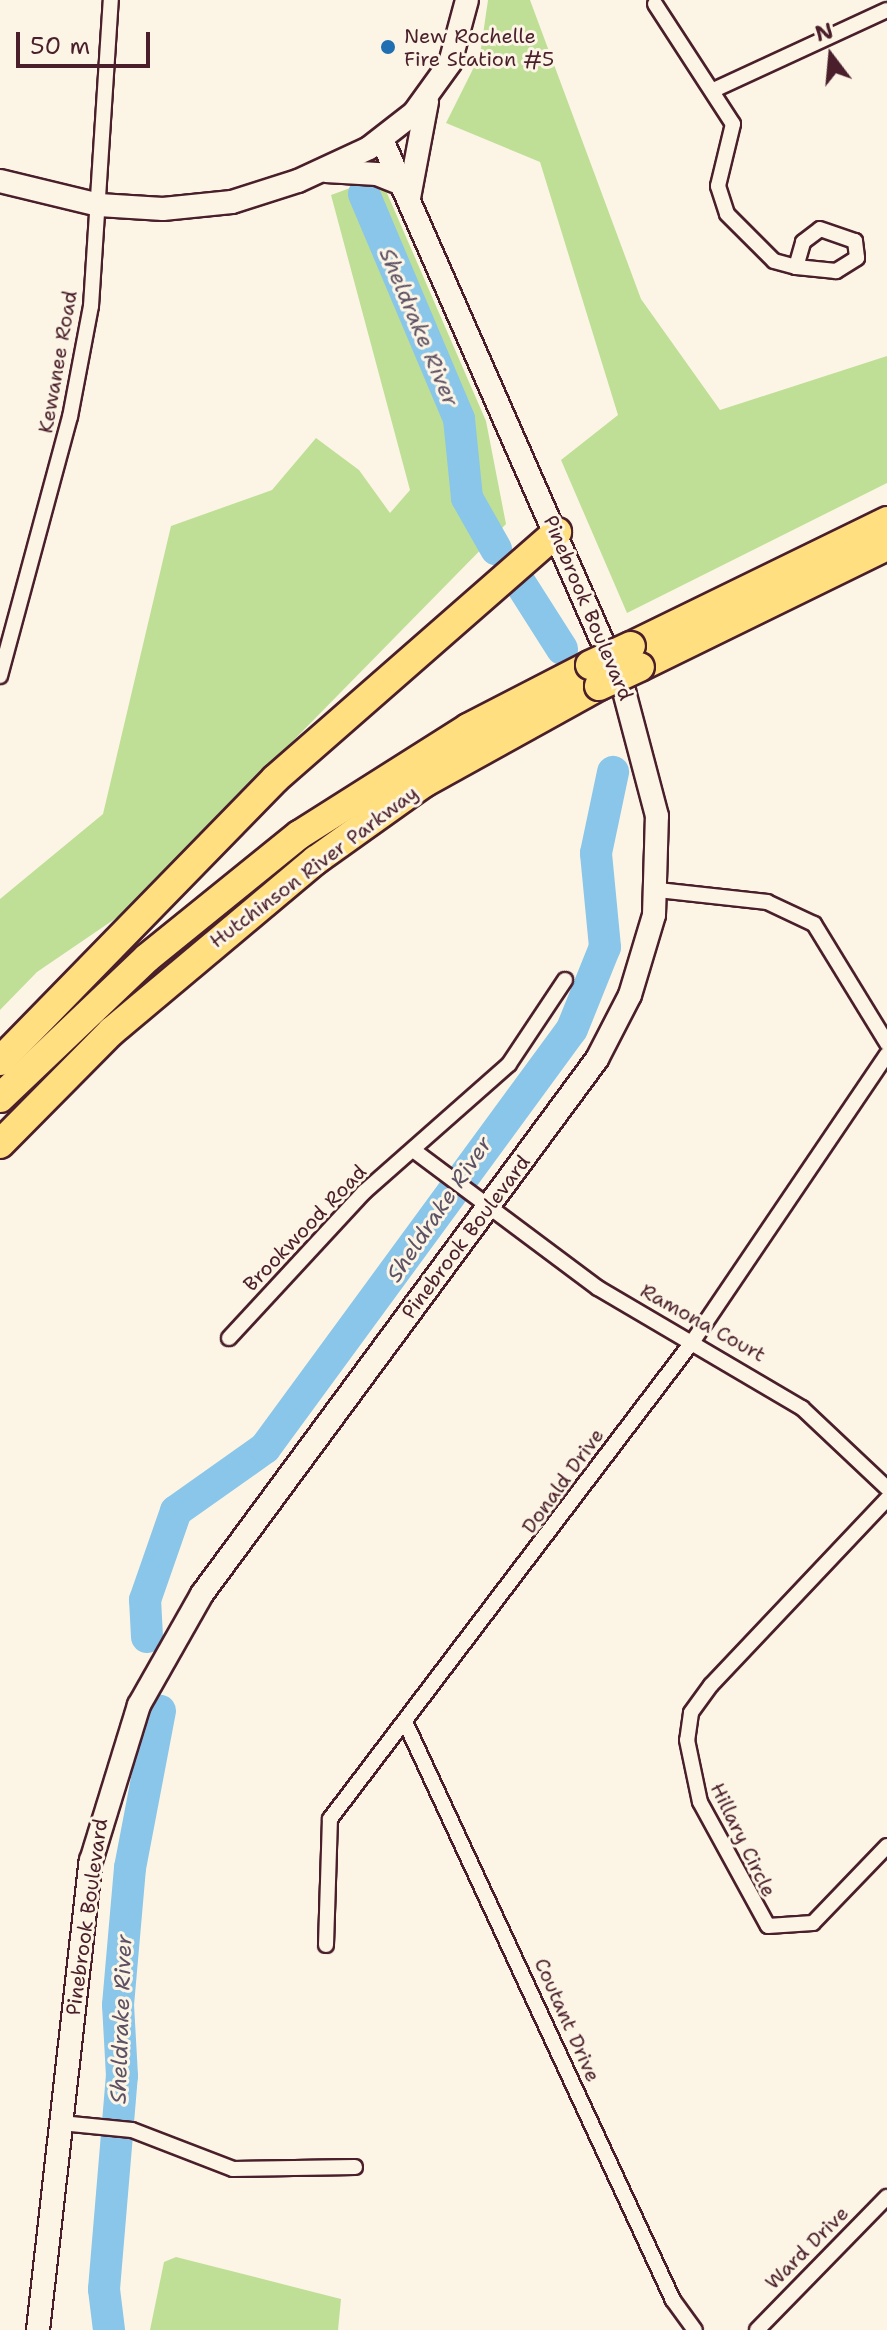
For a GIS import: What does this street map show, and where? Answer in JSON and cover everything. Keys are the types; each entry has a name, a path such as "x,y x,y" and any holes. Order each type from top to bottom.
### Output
{"highway":[{"name":"Hutchinson River Parkway","path":"635,656 887,521"},
{"path":"0,1061 275,779 557,532"},
{"name":"Hutchinson River Parkway","path":"0,1098 147,958 299,835 461,732 887,546"},
{"name":"Hutchinson River Parkway","path":"0,1144 122,1022 316,860 424,783 595,675"}],"street":[{"name":"Kewanee Road","path":"0,676 70,417 91,306 111,0"},
{"path":"321,171 377,174 406,191 428,97 458,42 467,0"},
{"path":"655,4 716,89 733,124 718,186 727,214 774,261 796,267"},
{"path":"716,89 887,10"},
{"path":"0,181 99,205 210,206 321,171 382,140 428,97"},
{"name":"Pinebrook Boulevard","path":"38,2330 99,1823 156,1669 202,1594 609,1040 641,968 658,890 657,816 645,754 557,532 382,140"},
{"path":"658,890 767,902 814,924 887,1043"},
{"name":"Brookwood Road","path":"229,1338 364,1192 416,1152 525,1047 542,1005 565,980"},
{"name":"Donald Drive","path":"326,1945 330,1819 406,1724 693,1341 887,1054"},
{"path":"416,1152 488,1207"},
{"name":"Ramona Court","path":"488,1207 598,1288 693,1341 802,1408 887,1488"},
{"name":"Hillary Circle","path":"887,1499 711,1685 691,1713 687,1740 700,1802 768,1926 813,1923 887,1846"},
{"name":"Coutant Drive","path":"406,1724 673,2300 695,2330"},
{"path":"61,2123 132,2130 233,2169 355,2167"},
{"name":"Ward Drive","path":"757,2330 887,2197"}],"green space":[{"path":"488,0 530,0 641,299 720,410 887,356 887,483 627,613 561,460 618,415 540,162 446,123 480,55"},
{"path":"380,177 486,421 506,524 125,912 37,972 0,1010 0,899 103,814 171,526 272,490 316,438 359,470 390,513 410,490 331,195"},
{"path":"176,2257 341,2299 338,2330 150,2330 164,2262"}],"waterway":[{"name":"Sheldrake River","path":"364,194 459,419 467,498 496,549"},
{"name":"Sheldrake River","path":"517,578 562,649"},
{"name":"Sheldrake River","path":"147,1637 145,1600 176,1511 265,1448 572,1029 605,947 596,853 613,772"},
{"name":"Sheldrake River","path":"109,2330 104,2289 122,2076 118,2005 130,1868 160,1711"}],"place":[{"name":"New Rochelle Fire Station #5","path":"388,47"}]}
